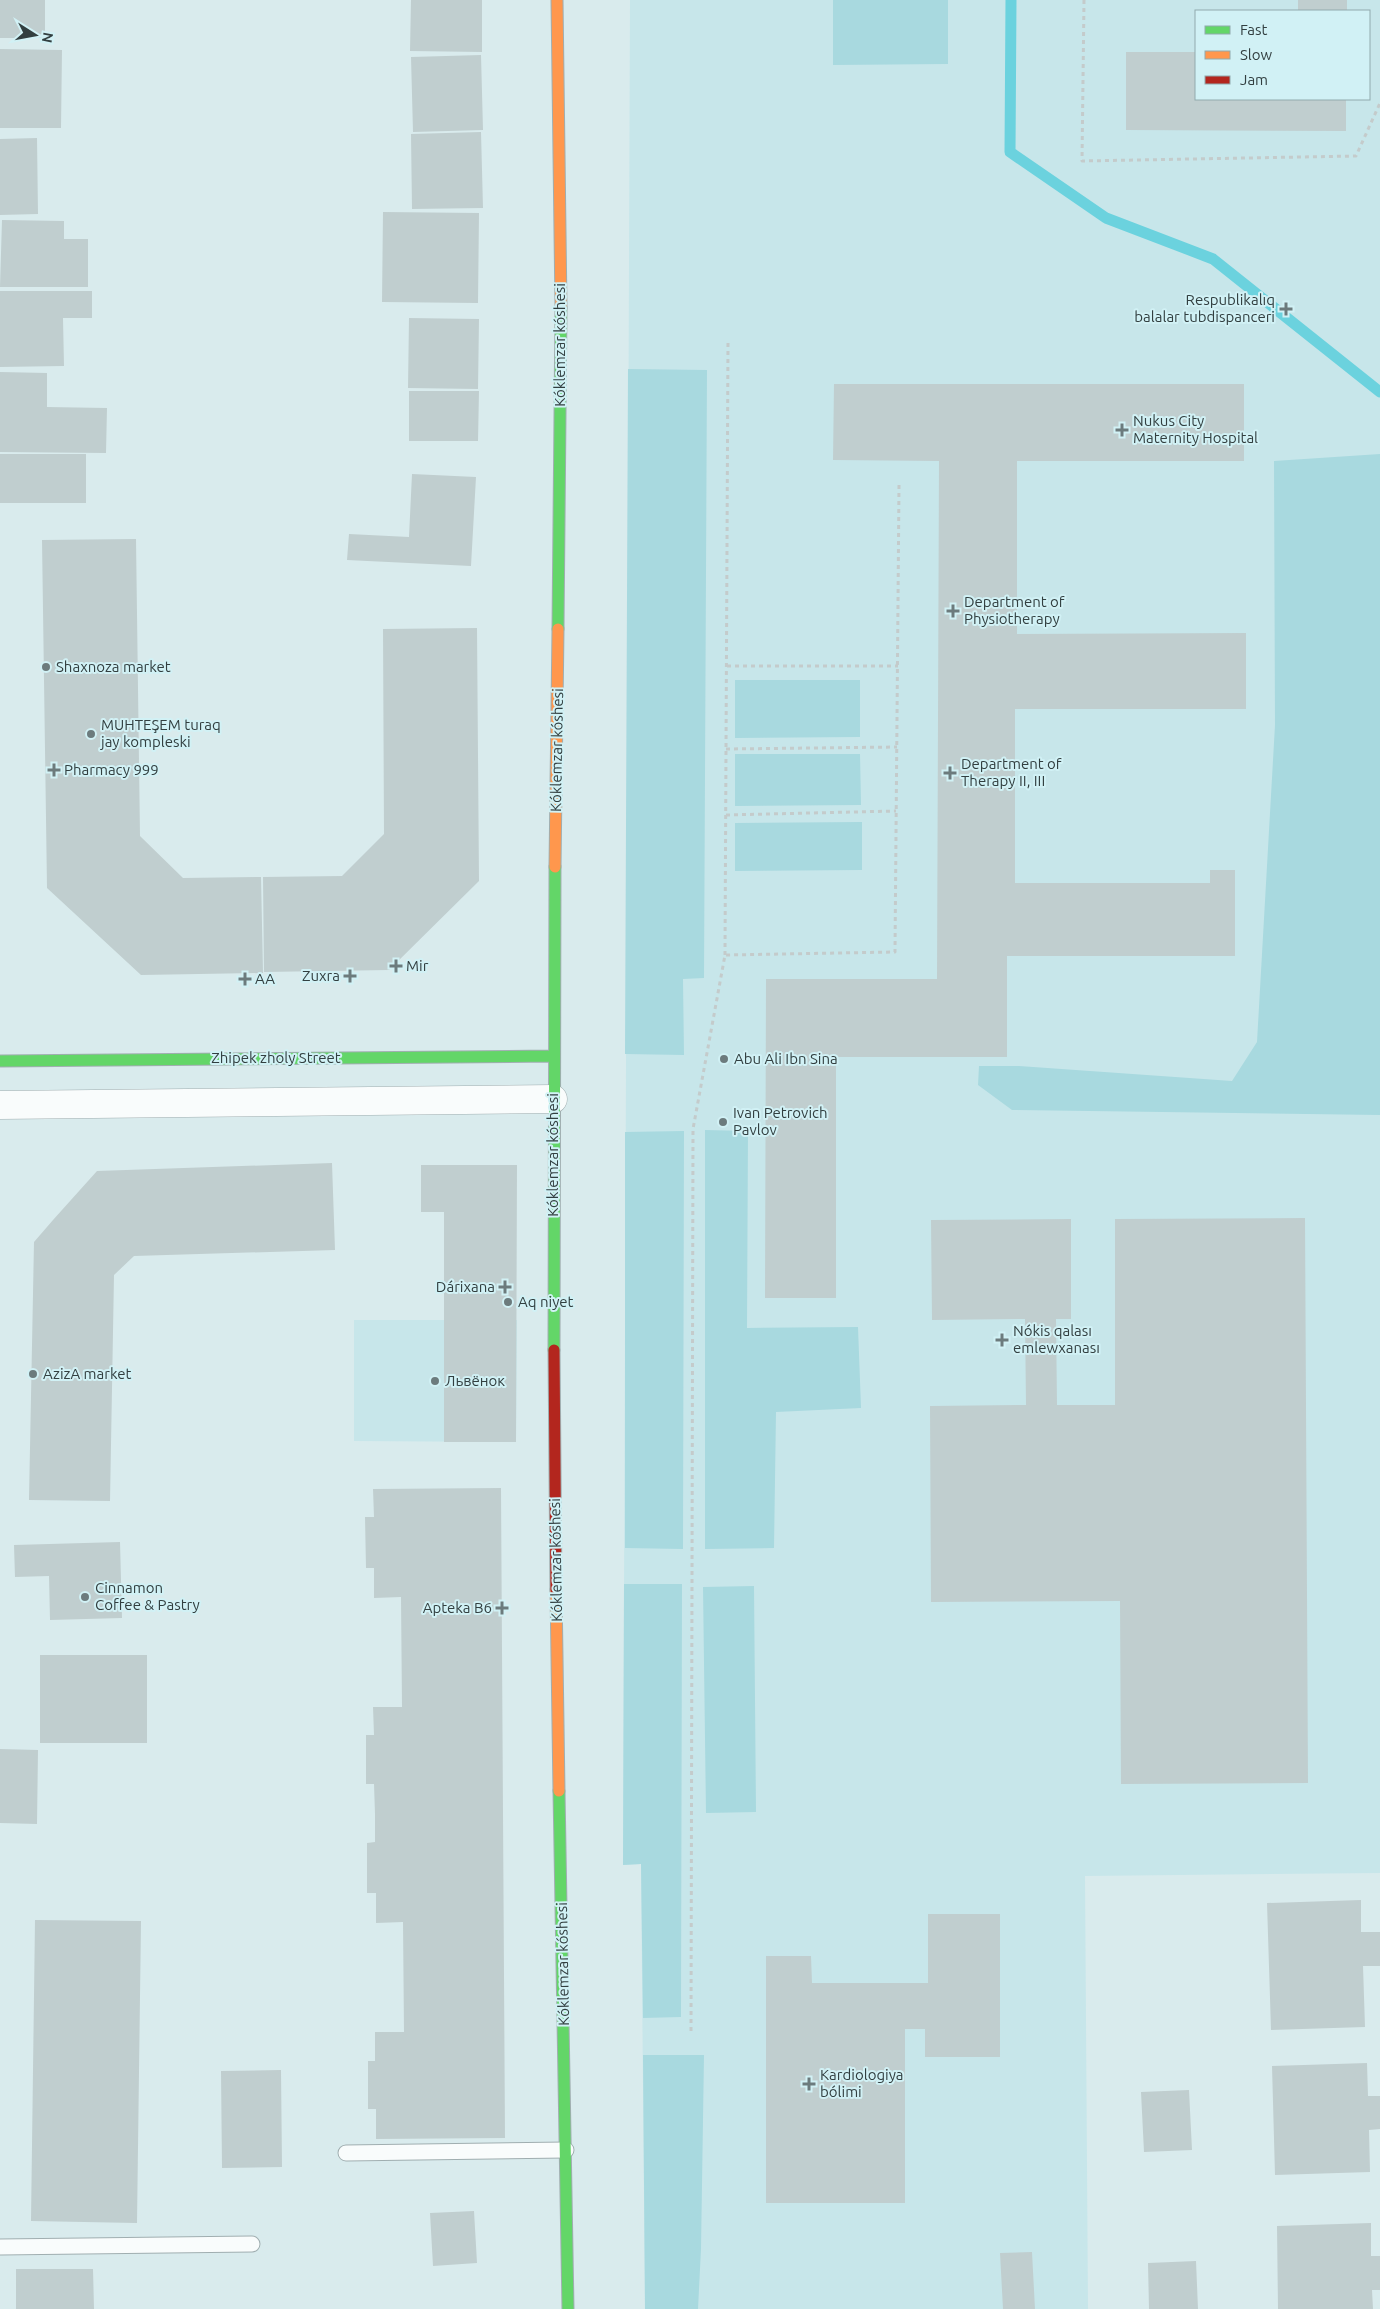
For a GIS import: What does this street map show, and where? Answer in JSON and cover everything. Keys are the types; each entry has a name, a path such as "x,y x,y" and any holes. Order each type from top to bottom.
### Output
{"street":[{"name":"Kóklemzar kóshesi","path":"557,0 561,346 553,1056 554,1474 568,2309"},
{"name":"Zhipek zholy Street","path":"0,1061 553,1056"},
{"path":"0,1105 553,1099"}],"lane":[{"path":"346,2153 566,2150"},
{"path":"0,2247 252,2244"}],"path":[{"path":"1084,0 1082,161 1356,156 1380,103"},
{"path":"691,2031 694,1129 725,955 728,342"},
{"path":"725,955 895,952 900,485"},
{"path":"727,666 898,666"},
{"path":"726,749 897,747"},
{"path":"726,814 896,811"}],"shaded area":[{"name":"Nókis qalası emlewxanası","path":"630,0 1380,0 1380,1873 1085,1876 1088,2309 645,2309 641,1864 623,1865"},
{"path":"833,0 948,0 948,64 833,65"},
{"path":"628,369 707,370 704,978 683,979 684,1055 625,1054"},
{"path":"1380,454 1380,1115 1012,1110 978,1085 979,1066 1019,1066 1232,1081 1257,1042 1275,725 1274,461"},
{"path":"735,680 860,680 860,737 735,738"},
{"path":"735,754 860,754 861,805 735,806"},
{"path":"862,822 862,870 735,871 735,823"},
{"path":"705,1130 748,1131 747,1328 858,1327 861,1408 776,1412 774,1548 705,1549"},
{"path":"684,1131 683,1549 625,1548 625,1132"},
{"name":"Львёнок","path":"354,1320 517,1320 516,1442 354,1441"},
{"path":"624,1584 682,1584 681,2017 643,2018 641,1864 623,1865"},
{"path":"754,1586 756,1812 706,1813 703,1587"},
{"path":"643,2055 704,2055 701,2249 698,2309 645,2309"}],"building":[{"path":"0,0 45,0 45,38 0,38"},
{"path":"411,0 482,0 482,52 410,51"},
{"path":"1298,0 1347,0 1347,10 1298,10"},
{"path":"0,49 62,50 61,128 0,128"},
{"path":"1126,52 1195,52 1195,100 1346,100 1346,131 1126,130"},
{"path":"481,55 483,130 413,132 411,57"},
{"path":"481,132 483,208 412,209 411,134"},
{"path":"37,138 38,214 0,215 0,139"},
{"path":"383,212 479,213 478,303 382,302"},
{"path":"2,220 64,221 64,239 88,239 88,287 0,287"},
{"path":"0,291 92,291 92,318 63,318 64,366 0,367"},
{"path":"409,318 479,319 478,389 408,388"},
{"path":"0,372 47,373 47,407 107,408 106,453 0,452"},
{"path":"834,384 1244,384 1244,461 1017,461 1017,634 1246,633 1246,709 1015,709 1015,883 1210,883 1210,870 1235,870 1235,956 1007,956 1007,1057 836,1057 836,1298 765,1298 766,979 937,979 939,461 833,460"},
{"path":"409,391 479,391 478,441 409,441"},
{"path":"0,454 86,454 86,503 0,503"},
{"path":"412,474 476,477 471,566 347,560 349,534 409,537"},
{"name":"MUHTEŞEM turaq jay kompleski","path":"136,539 140,836 183,878 261,877 263,973 141,975 47,888 42,540"},
{"path":"477,628 479,881 389,970 264,972 263,877 342,876 384,834 383,629"},
{"path":"332,1163 335,1250 134,1256 114,1275 110,1501 29,1500 34,1242 97,1171"},
{"path":"421,1165 517,1165 516,1442 444,1442 444,1212 421,1212"},
{"path":"1305,1218 1308,1783 1121,1784 1120,1601 931,1602 930,1406 1026,1405 1025,1319 932,1320 931,1220 1071,1219 1071,1319 1056,1319 1057,1405 1115,1405 1115,1219"},
{"path":"501,1488 505,2138 376,2139 376,2109 368,2109 368,2061 375,2061 375,2032 404,2032 403,1922 376,1923 376,1893 367,1893 367,1843 375,1842 375,1814 374,1784 366,1784 366,1735 374,1735 373,1707 402,1707 401,1597 374,1598 374,1568 366,1568 365,1517 374,1517 373,1489"},
{"name":"Cinnamon Coffee & Pastry","path":"120,1542 122,1618 50,1620 49,1576 15,1577 14,1545"},
{"path":"40,1655 147,1655 147,1743 40,1743"},
{"path":"0,1749 38,1750 37,1824 0,1823"},
{"path":"1361,1900 1361,1932 1380,1932 1380,1966 1363,1966 1365,2027 1271,2030 1267,1903"},
{"path":"928,1914 1000,1914 1000,2057 925,2057 925,2029 905,2029 905,2203 766,2203 766,1956 811,1956 812,1983 928,1983"},
{"path":"35,1920 141,1921 137,2223 31,2221"},
{"path":"1367,2063 1368,2096 1380,2096 1380,2129 1369,2130 1370,2172 1275,2175 1272,2066"},
{"path":"281,2070 282,2167 222,2168 221,2071"},
{"path":"1189,2090 1192,2150 1144,2152 1141,2092"},
{"path":"474,2211 477,2263 433,2266 430,2213"},
{"path":"1371,2223 1371,2256 1380,2256 1380,2290 1372,2290 1373,2309 1278,2309 1277,2226"},
{"path":"1032,2252 1035,2309 1003,2309 1000,2253"},
{"path":"1196,2261 1198,2309 1149,2309 1148,2263"},
{"path":"16,2269 93,2269 94,2309 16,2309"}],"waterway":[{"path":"1011,0 1010,152 1106,218 1213,259 1380,392"}],"traffic: fast":[{"path":"558,629 561,308"},
{"path":"554,1350 555,867"},
{"path":"0,1061 553,1056"},
{"path":"559,1791 568,2309"}],"traffic: slow":[{"path":"557,0 561,308"},
{"path":"555,867 558,629"},
{"path":"556,1590 559,1791"}],"traffic: jam":[{"path":"554,1350 556,1590"}],"place":[{"name":"Respublikalıq balalar tubdispanceri","path":"1286,309"},
{"name":"Nukus City Maternity Hospital","path":"1122,430"},
{"name":"Department of Physiotherapy","path":"953,611"},
{"name":"Shaxnoza market","path":"46,667"},
{"name":"MUHTEŞEM turaq jay kompleski","path":"91,734"},
{"name":"Pharmacy 999","path":"54,770"},
{"name":"Department of Therapy II, III","path":"950,773"},
{"name":"Mir","path":"396,966"},
{"name":"Zuxra","path":"350,976"},
{"name":"AA","path":"245,979"},
{"name":"Abu Ali Ibn Sina","path":"724,1059"},
{"name":"Ivan Petrovich Pavlov","path":"723,1122"},
{"name":"Dárixana","path":"505,1287"},
{"name":"Aq niyet","path":"508,1302"},
{"name":"Nókis qalası emlewxanası","path":"1002,1340"},
{"name":"AzizA market","path":"33,1374"},
{"name":"Львёнок","path":"435,1381"},
{"name":"Cinnamon Coffee & Pastry","path":"85,1597"},
{"name":"Apteka B6","path":"502,1608"},
{"name":"Kardiologiya bólimi","path":"809,2084"}]}
